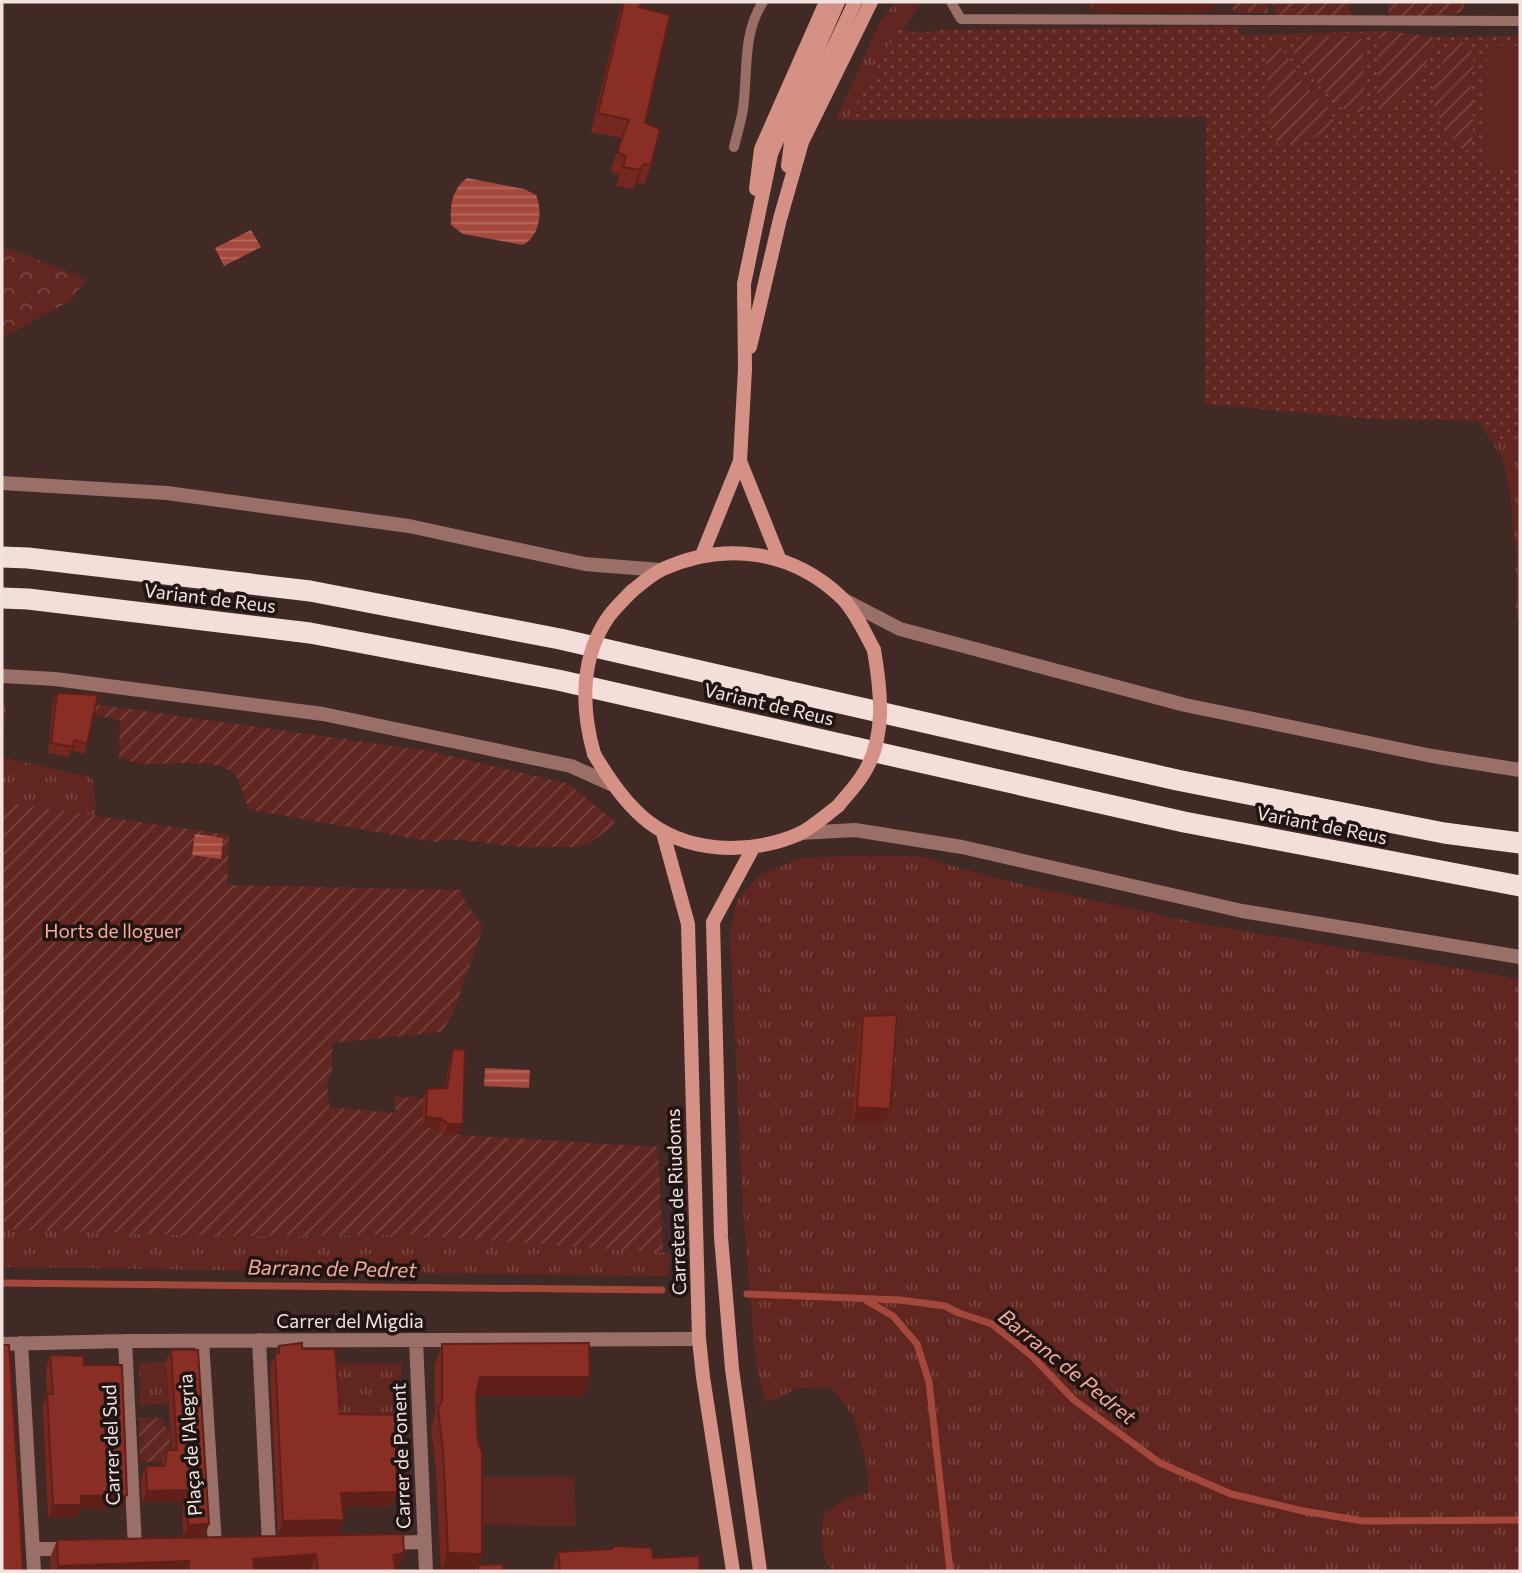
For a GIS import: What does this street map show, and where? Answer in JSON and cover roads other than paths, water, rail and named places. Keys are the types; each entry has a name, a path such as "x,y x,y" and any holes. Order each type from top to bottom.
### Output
{"highway":[{"name":"Variant de Reus","path":"2,557 336,596 560,639 1177,780 1444,833 1520,843"},
{"name":"Variant de Reus","path":"2,597 310,633 532,675 1184,822 1520,886"}],"main road":[{"path":"702,555 740,461 744,284 761,149 826,2"},
{"path":"744,284 771,155 838,2"},
{"path":"780,219 792,135 855,2"},
{"path":"744,369 780,219 802,142 870,2"},
{"path":"740,461 779,558"},
{"path":"740,553 779,558 813,575 844,600 874,650 880,686 880,718 875,747 863,775 838,806 800,834 753,848 710,848 684,842 663,833 634,810 611,784 594,754 584,705 587,669 594,644 609,616 632,591 660,570 702,555 740,553"},
{"name":"Carretera de Riudoms","path":"663,833 688,924 699,1339 702,1377 733,1571"},
{"path":"753,848 713,922 721,1237 732,1369 760,1571"}],"street":[{"path":"2,484 180,495 409,526 585,564 660,570"},
{"path":"844,600 900,629 1185,705 1432,756 1520,770"},
{"path":"2,676 55,679 323,714 571,766 611,784"},
{"path":"800,834 855,830 962,847 1242,911 1520,957"},
{"name":"Carrer del Migdia","path":"2,1344 260,1340 699,1339"},
{"path":"260,1340 269,1545"},
{"name":"Carrer de Ponent","path":"416,1340 426,1571"},
{"name":"Carrer del Sud","path":"125,1341 135,1548"},
{"name":"Plaça de l'Alegria","path":"202,1341 215,1546"},
{"path":"21,1343 34,1571"},
{"path":"373,1543 424,1542"},
{"path":"33,1549 84,1548"}],"lane":[{"path":"734,147 743,110 750,31 763,2"},
{"path":"951,2 961,19 1520,21"}],"waterway":[{"name":"Barranc de Pedret","path":"2,1283 662,1290"},
{"name":"Barranc de Pedret","path":"747,1294 900,1300 945,1306 992,1324 1032,1356 1074,1400 1160,1463 1231,1494 1303,1511 1363,1521 1520,1520"},
{"path":"867,1301 893,1316 917,1344 929,1382 950,1571"}],"park label":[{"name":"Horts de lloguer","path":"113,931"}]}
